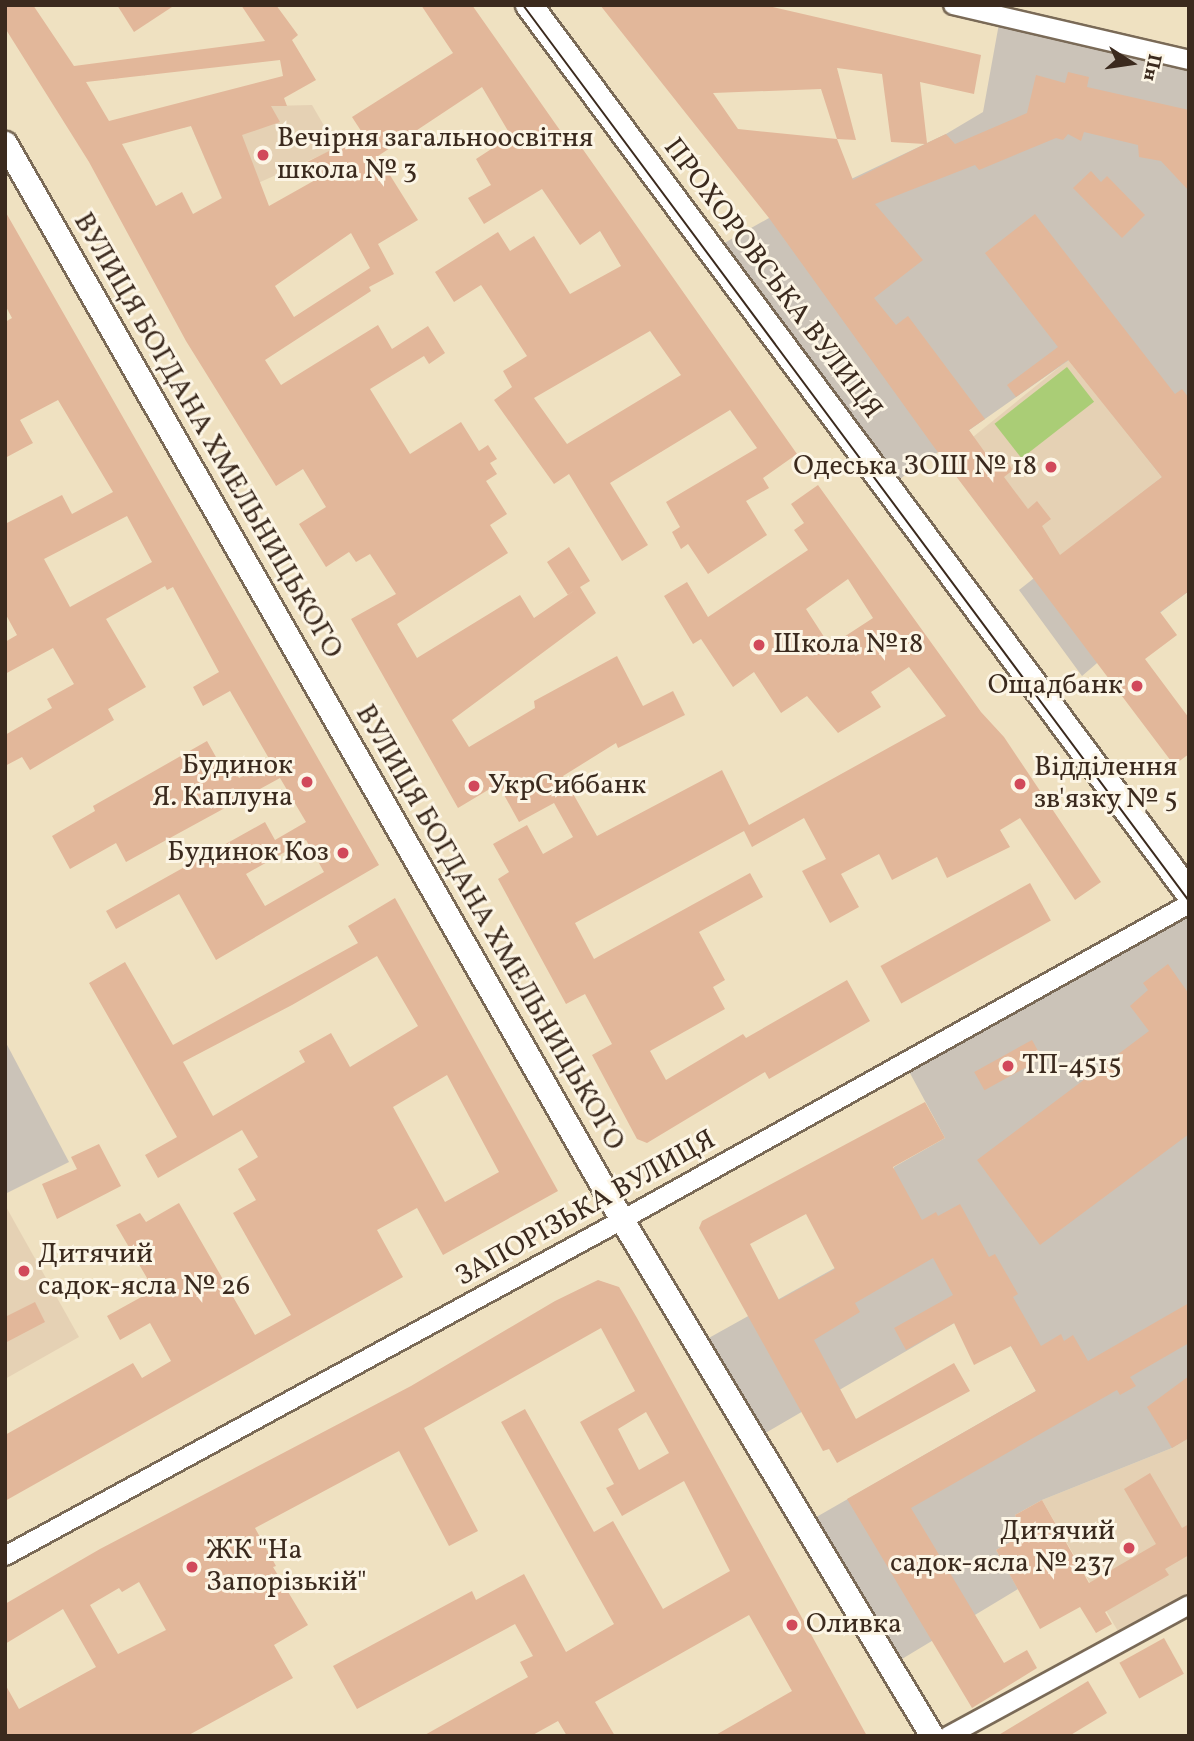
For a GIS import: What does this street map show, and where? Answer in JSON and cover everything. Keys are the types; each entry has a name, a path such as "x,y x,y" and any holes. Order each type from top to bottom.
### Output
{"main road":[{"name":"ПРОХОРОВСЬКА ВУЛИЦЯ","path":"529,5 1189,893"},
{"name":"ВУЛИЦЯ БОГДАНА ХМЕЛЬНИЦЬКОГО","path":"5,143 622,1220 932,1736"}],"street":[{"path":"953,5 1189,61"},
{"name":"ЗАПОРІЗЬКА ВУЛИЦЯ","path":"5,1556 622,1220 1189,904"},
{"path":"948,1736 1189,1605"}],"shaded area":[{"path":"1000,18 1189,63 1189,591 1125,639 1082,676 1019,590 1162,477 1069,360 894,483 719,246 769,218 946,134 983,112"},
{"name":"Вечірня загальноосвітня школа № 3","path":"312,105 337,148 222,199 191,126 271,106"},
{"name":"Одеська ЗОШ № 18","path":"1068,360 1162,477 1038,577 944,461"},
{"path":"1189,907 1189,1438 1172,1448 1042,1500 1015,1515 1025,1534 996,1550 1018,1589 892,1665 806,1523 1036,1391 987,1304 755,1439 698,1344 896,1234 894,1167 945,1138 905,1064"},
{"path":"5,1041 69,1162 5,1194"},
{"name":"Дитячий садок-ясла № 26","path":"5,1205 79,1337 5,1379"},
{"name":"Дитячий садок-ясла № 237","path":"1189,1438 1189,1597 1119,1633 1042,1500 1172,1448"}],"green space":[{"path":"1067,367 1094,402 1022,458 995,424"}],"building":[{"path":"5,5 33,5 74,66 265,41 241,5 276,5 298,35 292,40 316,80 284,98 287,106 271,106 280,122 242,135 269,206 317,179 307,162 363,134 352,117 453,53 421,5 472,5 564,136 570,131 797,454 763,478 769,488 746,501 767,535 708,574 688,544 681,549 672,532 680,527 666,502 757,448 730,410 610,483 648,545 622,561 569,474 554,484 494,400 512,387 503,371 527,356 481,285 454,302 435,272 498,232 510,251 534,236 570,294 621,266 600,231 580,245 542,189 484,224 468,198 491,185 476,159 511,136 482,87 378,156 418,220 378,244 394,274 369,287 371,291 265,360 281,385 378,325 392,349 428,326 445,353 429,364 424,356 370,389 410,454 461,422 479,451 488,445 497,459 490,463 497,474 486,481 507,514 490,525 508,553 397,624 417,658 520,595 534,618 568,595 547,562 569,547 590,581 580,587 596,613 452,720 469,747 535,708 534,701 617,656 643,706 673,691 685,715 618,748 616,743 563,776 597,836 722,770 749,825 946,716 909,667 871,692 881,707 838,733 807,696 781,713 754,672 733,687 701,639 693,644 664,596 687,582 708,617 808,550 794,530 804,523 791,504 818,485 981,712 1004,737 1101,882 1075,900 1020,818 1000,830 1010,847 947,878 937,857 892,880 879,854 841,874 859,907 830,923 802,871 826,859 804,818 752,847 744,831 575,923 594,959 750,873 763,897 699,932 725,980 713,987 725,1009 650,1051 666,1080 743,1034 746,1038 847,980 870,1021 769,1079 765,1072 647,1143 637,1139 592,1055 612,1044 585,994 566,1004 498,879 509,872 493,844 527,825 543,854 573,837 554,803 519,822 498,784 458,808 351,619 396,594 370,554 356,562 349,552 326,567 299,524 326,507 303,469 276,486 186,341 89,162 5,28","holes":["280,60 283,76 109,121 86,82","191,126 222,198 193,214 182,192 156,206 122,144","351,233 370,268 294,317 275,286","650,331 681,375 567,444 534,398","848,579 873,618 830,646 806,609"]},
{"path":"117,5 175,5 134,32"},
{"path":"600,5 764,5 981,55 974,94 920,82 927,143 946,134 955,144 1027,113 1036,75 1065,83 1068,72 1089,77 1087,87 1189,110 1189,191 1161,161 1139,157 1138,145 1084,132 1081,141 1068,134 1063,140 1056,138 979,170 975,165 875,204 923,260 874,298 896,325 908,316 985,419 969,430 989,458 999,451 1013,470 1004,477 1028,509 1037,501 1051,519 1042,526 1060,555 1162,477 1068,360 1016,397 1007,385 1058,347 985,253 1035,214 1175,394 1182,389 1189,398 1189,591 1160,612 1177,635 1145,659 1189,718 1189,754 1174,765 934,447 769,218","holes":["837,68 882,74 891,142 925,144 853,180 837,139 856,140","821,89 837,139 738,129 713,93"]},
{"path":"1091,171 1101,182 1107,176 1145,215 1122,238 1073,188"},
{"path":"5,211 379,865 216,960 179,894 116,929 106,911 265,822 275,840 306,822 280,778 126,862 116,843 70,869 52,836 95,811 93,806 207,741 221,766 230,761 239,778 271,762 230,691 203,706 193,687 219,672 173,587 167,590 165,586 106,619 146,687 108,709 114,720 30,770 22,757 5,766 5,735 52,708 47,699 74,684 53,648 5,674 5,642 17,635 5,613 5,524 62,495 72,514 113,492 58,400 20,420 33,443 5,458 5,322 12,318 5,305","holes":["127,516 152,562 70,607 44,559","306,840 324,872 265,906 246,874"]},
{"path":"1030,883 1051,921 901,1004 880,966"},
{"path":"395,898 558,1191 443,1255 417,1208 377,1230 403,1277 5,1501 5,1435 133,1363 142,1378 171,1361 150,1323 120,1340 107,1316 154,1290 116,1225 140,1213 146,1222 179,1203 255,1335 291,1315 233,1213 256,1200 238,1169 258,1157 242,1130 158,1178 145,1155 177,1137 89,983 125,962 173,1045 358,943 348,926","holes":["377,956 418,1026 350,1067 331,1033 299,1051 305,1062 213,1116 183,1062 292,1005","447,1075 499,1172 445,1202 393,1107"]},
{"path":"1168,964 1189,994 1189,1134 1040,1245 977,1160 1149,1031 1130,1006 1148,990 1143,983"},
{"name":"ТП-4515","path":"1032,1040 1042,1058 984,1090 974,1072"},
{"path":"925,1102 945,1138 893,1167 922,1220 936,1212 938,1216 960,1204 989,1257 995,1254 1018,1294 1013,1297 1041,1346 1061,1334 1064,1341 1073,1335 1088,1361 1189,1303 1189,1343 1130,1377 1136,1386 1120,1395 1117,1390 911,1508 1004,1663 1027,1650 1037,1668 972,1708 847,1499 1036,1391 1011,1346 974,1365 954,1323 906,1350 894,1328 953,1295 933,1258 855,1303 860,1312 814,1340 856,1419 954,1363 970,1391 837,1463 829,1449 823,1451 699,1228 702,1221","holes":["806,1214 835,1269 779,1300 750,1244"]},
{"path":"99,1144 121,1186 57,1219 42,1184 77,1169 71,1157"},
{"path":"598,1280 619,1287 867,1736 714,1736 792,1691 749,1615 595,1702 615,1736 567,1736 558,1721 531,1736 423,1736 528,1677 520,1662 533,1656 515,1624 357,1709 333,1666 472,1591 476,1600 524,1574 566,1652 614,1624 501,1422 525,1409 594,1532 613,1521 663,1609 730,1571 684,1481 622,1516 606,1488 614,1484 580,1422 635,1391 601,1328 424,1428 478,1531 449,1546 399,1451 255,1528 276,1566 273,1567 308,1625 274,1645 293,1678 187,1736 5,1736 5,1684 19,1709 96,1667 63,1609 5,1644 5,1604 100,1549 411,1386 555,1301","holes":["646,1412 669,1453 639,1470 618,1429","139,1582 166,1630 118,1654 90,1605 119,1588 122,1592"]},
{"path":"35,1302 45,1322 5,1343 5,1317"},
{"path":"1189,1376 1189,1438 1172,1448 1147,1407"},
{"path":"1150,1473 1182,1528 1189,1524 1189,1555 1165,1569 1169,1575 1105,1612 1112,1624 1096,1633 1080,1607 1040,1629 996,1550 1025,1534 1015,1515 1042,1500 1089,1583 1156,1544 1124,1489"},
{"path":"1164,1638 1184,1674 1139,1699 1119,1663"},
{"path":"1088,1681 1107,1713 1069,1736 997,1736"}],"tram line":[{"path":"523,5 1189,901"}],"place":[{"name":"Вечірня загальноосвітня школа № 3","path":"263,155"},
{"name":"Одеська ЗОШ № 18","path":"1051,467"},
{"name":"Школа №18","path":"759,645"},
{"name":"Ощадбанк","path":"1137,686"},
{"name":"Будинок Я. Каплуна","path":"307,782"},
{"name":"Відділення зв'язку № 5","path":"1020,784"},
{"name":"УкрСиббанк","path":"474,786"},
{"name":"Будинок Коз","path":"343,853"},
{"name":"ТП-4515","path":"1008,1066"},
{"name":"Дитячий садок-ясла № 26","path":"24,1271"},
{"name":"Дитячий садок-ясла № 237","path":"1129,1548"},
{"name":"ЖК \"На Запорізькій\"","path":"192,1567"},
{"name":"Оливка","path":"792,1625"}]}
